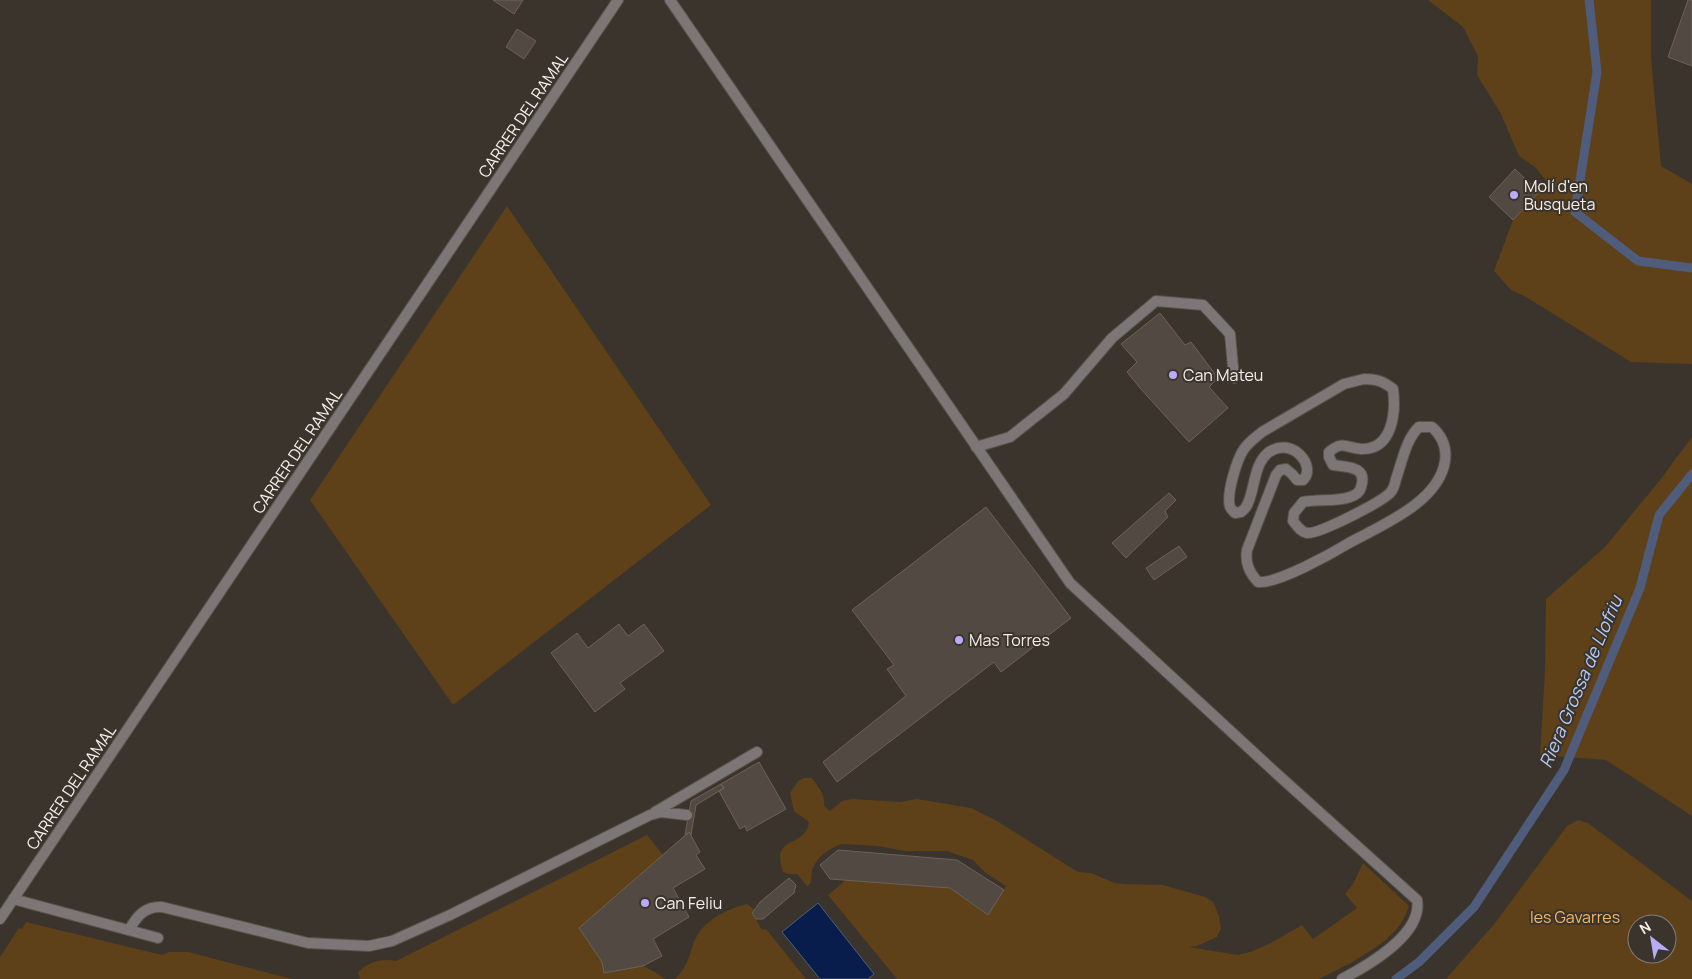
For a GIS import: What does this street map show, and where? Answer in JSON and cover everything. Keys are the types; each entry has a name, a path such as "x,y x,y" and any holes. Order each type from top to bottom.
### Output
{"street":[{"name":"CARRER DEL RAMAL","path":"0,919 618,0"},
{"path":"670,0 1070,583 1417,900 1418,906 1412,924 1404,936 1360,970 1342,979"},
{"path":"976,447 1010,437 1064,394 1112,338 1156,301 1203,305 1230,334 1234,378"},
{"path":"1364,379 1376,379 1392,389 1394,416 1389,433 1382,441 1371,448 1361,449 1342,444 1334,447 1329,452 1333,465 1350,467 1362,474 1364,480 1360,490 1352,497 1315,499 1303,502 1294,513 1293,521 1301,530 1308,533 1325,529 1379,501 1391,492 1413,432 1419,426 1432,427 1437,432 1447,451 1444,468 1437,482 1428,494 1410,509 1324,558 1275,579 1263,582 1258,582 1252,576 1246,558 1247,550 1276,475 1280,470 1286,469 1297,480 1303,480 1307,477 1308,471 1297,451 1288,447 1279,448 1268,453 1262,460 1257,472 1248,504 1241,512 1235,513 1230,507 1233,474 1243,451 1262,432 1344,384 1364,379"},
{"path":"129,930 137,916 147,909 162,906 308,942 369,946 392,941 450,915 650,815 758,752"},
{"path":"650,815 670,812 687,815"},
{"path":"13,899 158,938"}],"green space":[{"path":"1428,0 1651,0 1651,58 1661,166 1692,184 1692,364 1631,362 1526,297 1511,290 1494,271 1513,220 1547,182 1535,167 1519,156 1501,114 1477,75 1478,56 1463,27"},
{"path":"507,206 711,505 453,705 310,500"},
{"path":"1692,437 1692,816 1606,760 1540,755 1545,671 1546,599 1605,547 1660,480"},
{"path":"804,778 812,778 822,795 824,806 830,811 842,801 853,799 900,802 917,799 971,808 997,821 1078,872 1091,873 1115,883 1163,885 1205,897 1213,902 1219,916 1221,928 1217,937 1197,946 1189,947 1238,955 1269,944 1302,925 1313,939 1357,908 1345,894 1353,884 1363,863 1409,906 1400,924 1389,937 1360,958 1319,979 897,979 828,895 846,880 950,888 987,915 1006,886 986,873 973,860 947,851 905,851 877,846 842,844 833,847 821,856 812,870 810,884 807,886 797,874 783,872 780,860 784,846 801,836 806,831 809,822 794,811 790,793 798,781"},
{"name":"les Gavarres","path":"1578,820 1588,823 1692,901 1692,979 1446,979 1495,923 1567,826"},
{"path":"647,835 663,855 579,928 602,962 604,972 643,966 665,979 360,979 358,972 371,963 385,960 396,961"},
{"path":"747,904 755,910 752,913 762,930 766,929 806,979 675,979 685,967 696,937 704,926 721,914"},
{"path":"26,922 162,955 169,952 188,952 292,979 0,979 0,957 19,928 22,929"}],"water":[{"path":"818,903 874,974 868,979 820,979 782,932"}],"building":[{"path":"493,0 523,0 514,14"},
{"path":"1688,0 1692,0 1692,66 1668,57"},
{"path":"517,29 536,41 524,59 506,47"},
{"name":"Molí d'en Busqueta","path":"1515,169 1539,192 1513,220 1489,197"},
{"name":"Can Mateu","path":"1160,313 1185,345 1191,342 1218,378 1209,387 1228,408 1189,442 1127,372 1137,362 1121,344"},
{"path":"1169,493 1176,500 1165,511 1168,517 1126,558 1112,543"},
{"name":"Mas Torres","path":"986,507 1071,618 1001,672 994,662 837,782 823,762 906,696 887,669 894,665 852,610"},
{"path":"1179,546 1187,557 1154,580 1146,568"},
{"path":"619,624 628,636 644,624 664,651 620,683 625,689 595,712 551,653 577,633 588,648"},
{"path":"759,762 786,809 747,831 745,826 740,829 719,791 724,788 721,784"},
{"path":"721,784 724,788 696,805 691,835 689,832 685,835 691,801"},
{"name":"Can Feliu","path":"689,832 700,852 696,855 705,869 673,888 689,917 653,939 662,956 643,966 604,973 602,962 579,928"},
{"path":"838,850 957,860 1004,890 988,915 950,888 830,879 820,865"},
{"path":"789,878 796,885 794,893 763,919 756,919 752,913 760,902"}],"waterway":[{"name":"Riera Grossa de Llofriu","path":"1589,0 1597,72 1575,212 1638,261 1692,268"},
{"name":"Riera Grossa de Llofriu","path":"1396,979 1419,962 1474,907 1564,770 1640,588 1659,515 1692,474"}],"place":[{"name":"Molí d'en Busqueta","path":"1514,195"},
{"name":"Can Mateu","path":"1173,375"},
{"name":"Mas Torres","path":"959,640"},
{"name":"Can Feliu","path":"645,903"}]}
